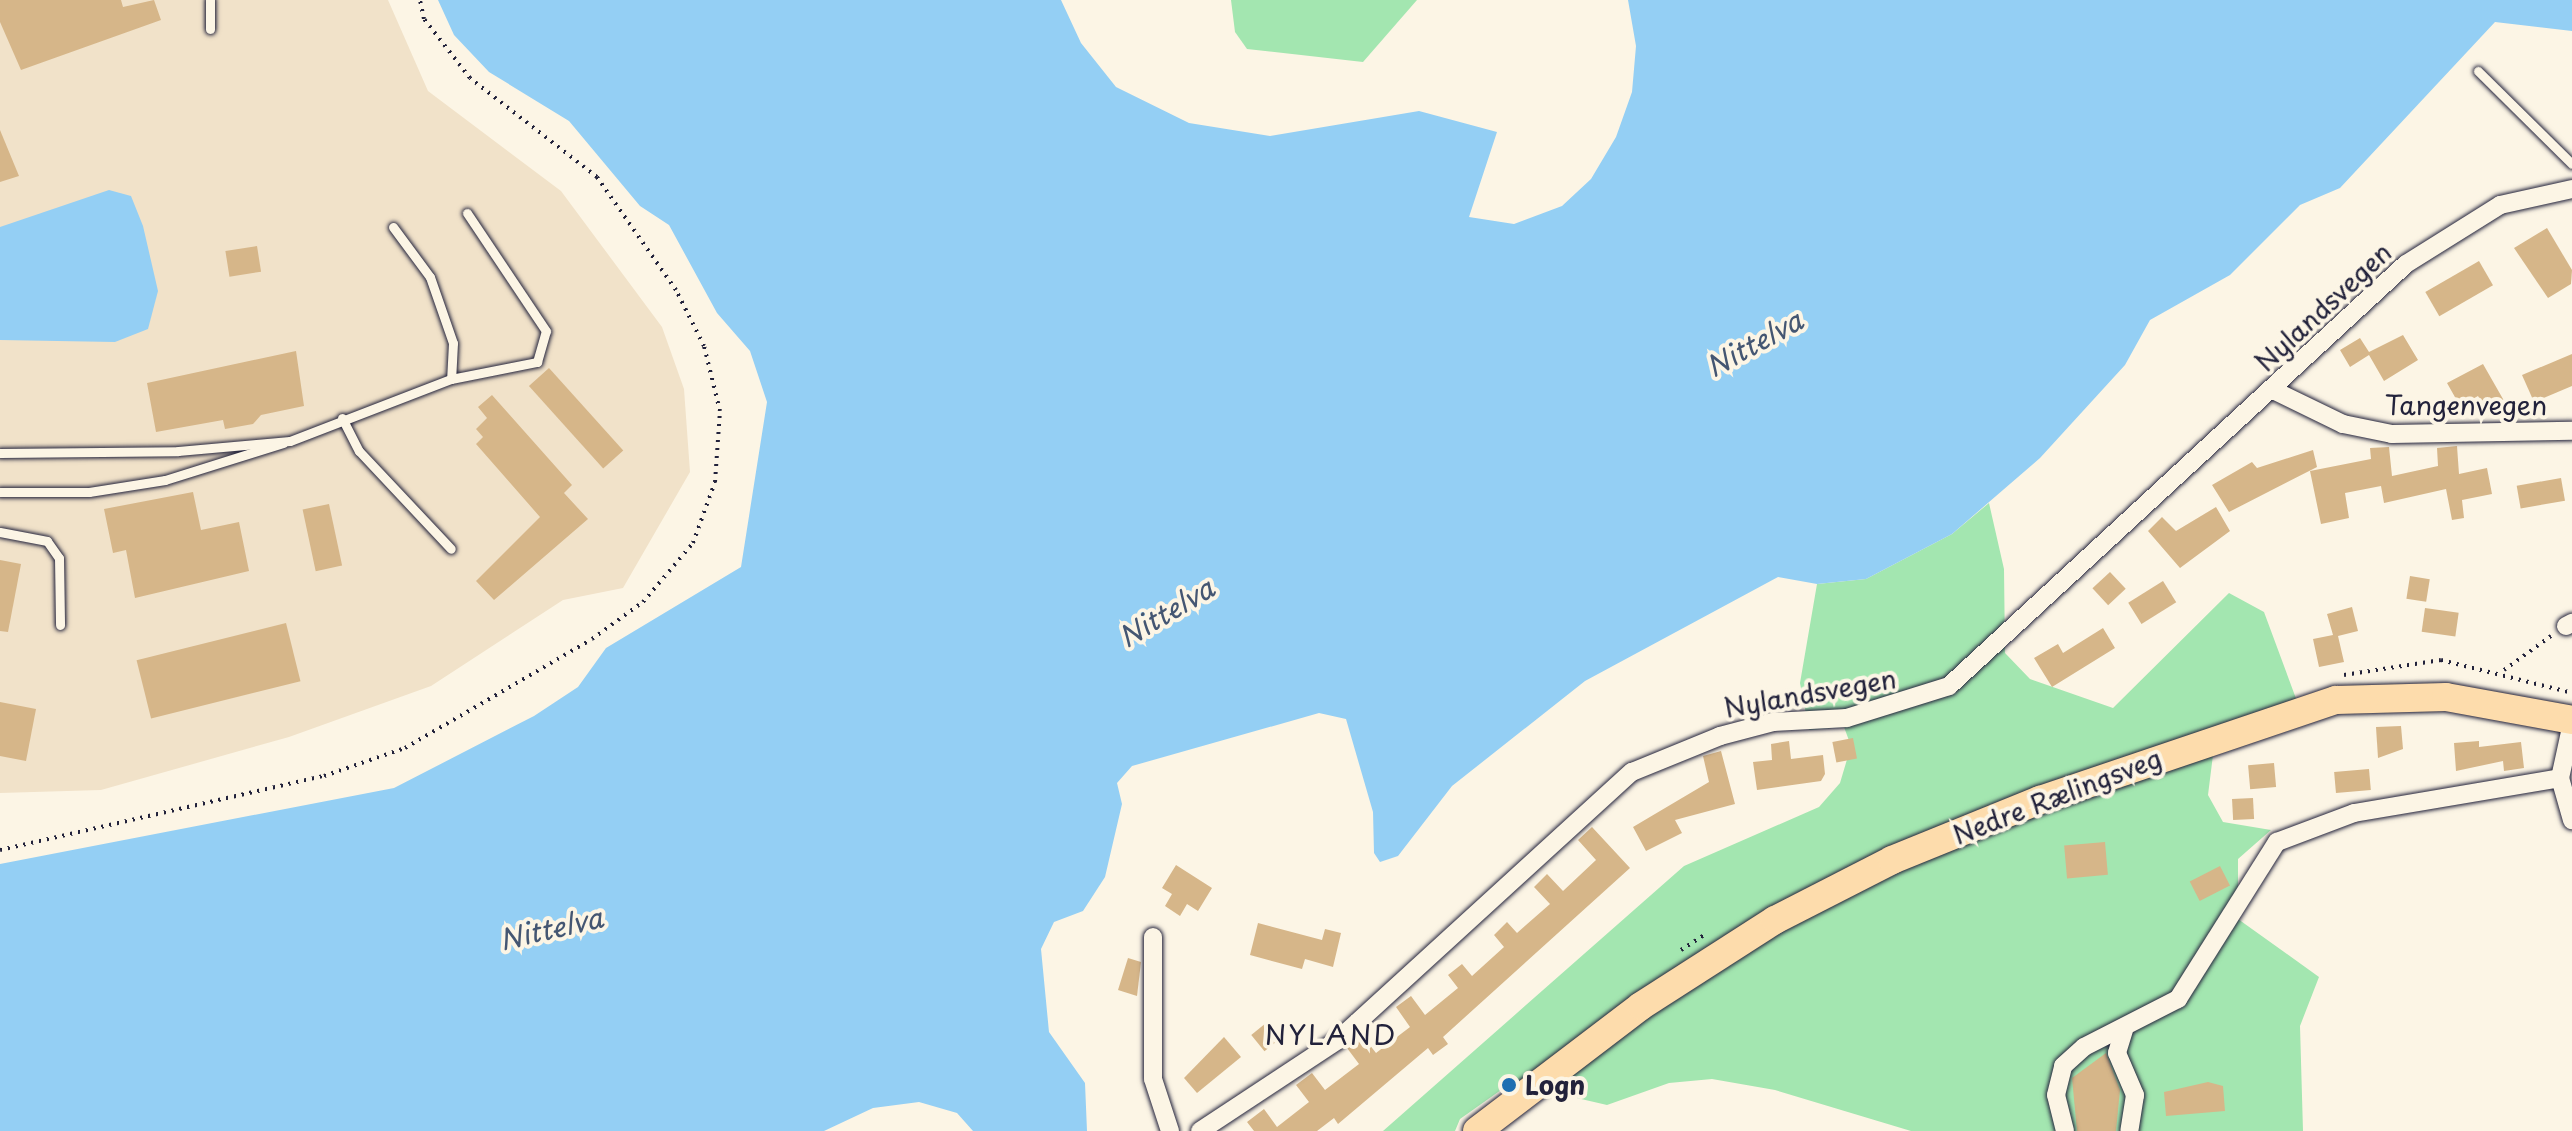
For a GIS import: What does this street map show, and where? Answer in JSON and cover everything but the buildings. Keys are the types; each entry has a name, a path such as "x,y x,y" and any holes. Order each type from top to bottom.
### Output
{"main road":[{"name":"Nedre Rælingsveg","path":"1477,1131 1709,960 1847,882 1987,821 2243,727 2336,700 2396,695 2572,722"},
{"name":"Nedre Rælingsveg","path":"1507,1131 1589,1047"}],"street":[{"name":"Nylandsvegen","path":"1200,1131 1338,1040 1632,772 1720,736 1773,722 1847,718 1949,686 2443,236 2532,193 2572,189"},
{"name":"Tangenvegen","path":"2273,390 2343,424 2392,434 2572,431"},
{"name":"Nedre Rælingsveg","path":"2572,722 2560,778 2572,820"},
{"path":"2065,1131 2056,1095 2063,1066 2084,1047 2124,1030 2178,999 2267,854 2290,833 2444,794 2560,778"},
{"path":"1153,937 1153,1079 1170,1131"},
{"path":"2124,1030 2117,1053 2135,1095 2129,1131"}],"lane":[{"path":"210,0 210,29"},
{"path":"2478,71 2572,164"},
{"path":"0,492 89,492 165,480 290,441 342,418 451,379 519,369 537,362 548,340 467,213"},
{"path":"393,227 435,291 453,343 451,379"},
{"path":"342,418 359,451 451,549"},
{"path":"0,453 178,451 290,441"},
{"path":"0,532 47,541 59,558 60,625"}],"path":[{"path":"0,850 324,776 405,748 617,621 693,543 715,482 720,411 704,346 683,304 597,177 470,78 444,51 420,0"},
{"path":"2504,670 2569,625"},
{"path":"2417,660 2504,670 2572,693"}],"shaded area":[{"path":"0,0 388,0 428,91 561,191 662,327 684,389 690,472 623,588 563,600 431,686 289,737 101,790 0,793"}],"green space":[{"path":"1231,0 1417,0 1363,62 1247,49 1235,32"},
{"path":"1989,503 2004,569 2005,653 2030,679 2113,708 2229,593 2264,612 2301,712 2213,755 2208,795 2223,822 2271,830 2238,859 2238,919 2319,977 2300,1026 2303,1131 1911,1131 1775,1090 1712,1079 1669,1083 1607,1105 1525,1086 1501,1090 1460,1119 1455,1131 1383,1131 1684,866 1819,807 1840,783 1851,746 1844,727 1809,730 1800,683 1817,584 1866,579 1952,534"}],"water":[{"name":"Nittelva","path":"438,0 1061,0 1081,43 1116,87 1189,123 1270,136 1419,111 1497,132 1469,217 1514,224 1562,206 1591,179 1616,137 1632,92 1636,46 1628,0 2572,0 2572,31 2495,22 2340,188 2300,205 2230,275 2150,320 2125,365 2040,458 1952,534 1866,579 1817,584 1778,577 1585,681 1452,786 1398,856 1380,862 1374,853 1373,812 1346,719 1319,713 1132,766 1117,783 1122,804 1105,877 1083,911 1054,922 1041,949 1049,1032 1085,1083 1087,1131 973,1131 957,1113 919,1102 873,1108 824,1131 0,1131 0,864 394,788 534,716 578,687 606,648 741,567 767,402 750,351 717,313 669,225 640,206 569,121 489,72 454,35"},
{"path":"109,190 131,196 143,226 158,291 148,329 115,342 0,340 0,227"}],"place":[{"name":"Logn","path":"1509,1085"}],"district":[{"name":"NYLAND","path":"1331,1034"}]}
